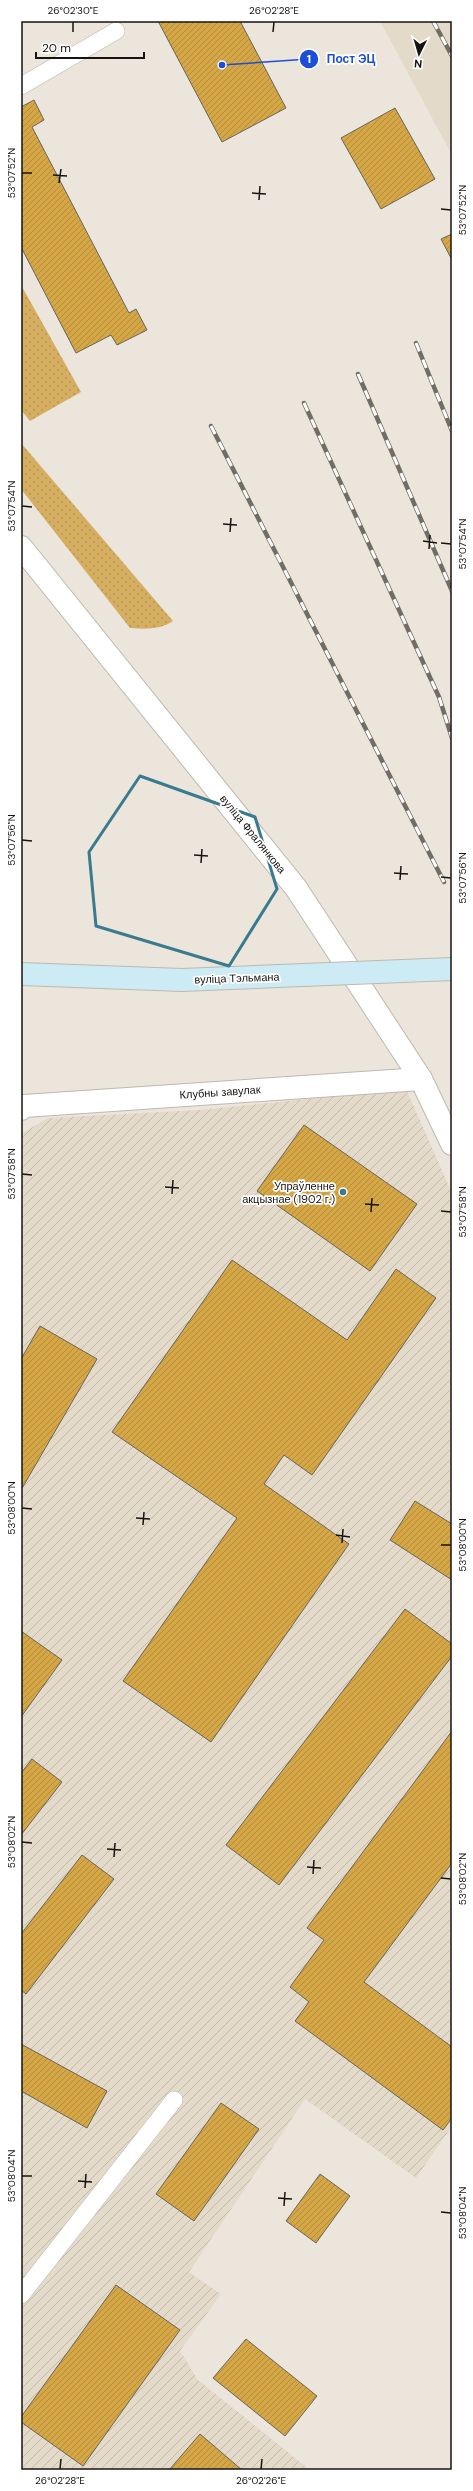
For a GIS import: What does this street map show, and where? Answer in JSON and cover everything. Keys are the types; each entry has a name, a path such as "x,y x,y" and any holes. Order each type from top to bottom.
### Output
{"main road":[{"name":"вуліца Тэльмана","path":"21,974 182,980 452,969"}],"street":[{"name":"вуліца Фралянкова","path":"21,547 296,888 422,1079 452,1144"},
{"name":"Клубны завулак","path":"21,1109 24,1106 422,1079"}],"lane":[{"path":"21,86 116,31"},
{"path":"21,2296 174,2100"}],"highlighted area":[{"path":"140,776 255,817 277,889 229,966 96,926 89,852"}],"shaded area":[{"path":"380,21 452,21 452,155"},
{"path":"21,285 81,392 30,421 21,410"},
{"path":"21,443 173,621 163,626 147,629 130,628 21,489"},
{"path":"406,1089 452,1193 452,2126 416,2178 305,2099 189,2272 221,2294 180,2351 198,2380 310,2470 21,2470 21,1134 48,1118 200,1110"}],"building":[{"path":"158,21 240,21 286,108 222,142"},
{"path":"34,100 44,120 32,127 129,313 136,309 147,330 117,345 111,335 76,353 21,247 21,107"},
{"path":"395,108 435,179 381,209 341,138"},
{"path":"452,234 452,260 441,239"},
{"path":"304,1125 417,1204 370,1271 257,1191"},
{"path":"232,1260 347,1340 396,1269 436,1298 312,1475 284,1455 264,1484 349,1544 211,1742 123,1681 237,1518 112,1432"},
{"path":"40,1326 97,1359 21,1490 21,1359"},
{"path":"415,1501 452,1524 452,1580 390,1540"},
{"path":"405,1609 452,1644 452,1656 279,1885 226,1845"},
{"path":"21,1631 62,1660 21,1717"},
{"path":"452,1731 452,1863 364,1982 452,2047 452,2118 443,2130 295,2021 309,2002 290,1987 324,1940 307,1928"},
{"path":"32,1759 62,1782 21,1835 21,1773"},
{"path":"82,1855 114,1879 26,1994 21,1990 21,1934"},
{"path":"21,2044 107,2091 87,2128 21,2091"},
{"path":"221,2103 259,2129 194,2221 156,2194"},
{"path":"320,2174 350,2196 316,2243 286,2221"},
{"path":"116,2285 180,2330 83,2466 21,2422 21,2417"},
{"path":"246,2339 317,2396 285,2436 213,2378"},
{"path":"200,2434 242,2470 169,2470"}],"railway":[{"path":"433,21 452,56"},
{"path":"416,343 452,431"},
{"path":"358,374 452,591"},
{"path":"304,403 439,697 452,738"},
{"path":"211,426 444,882"}],"place":[{"name":"Пост ЭЦ","path":"222,65"},
{"name":"Упраўленне акцызнае (1902 г.)","path":"343,1192"}]}
